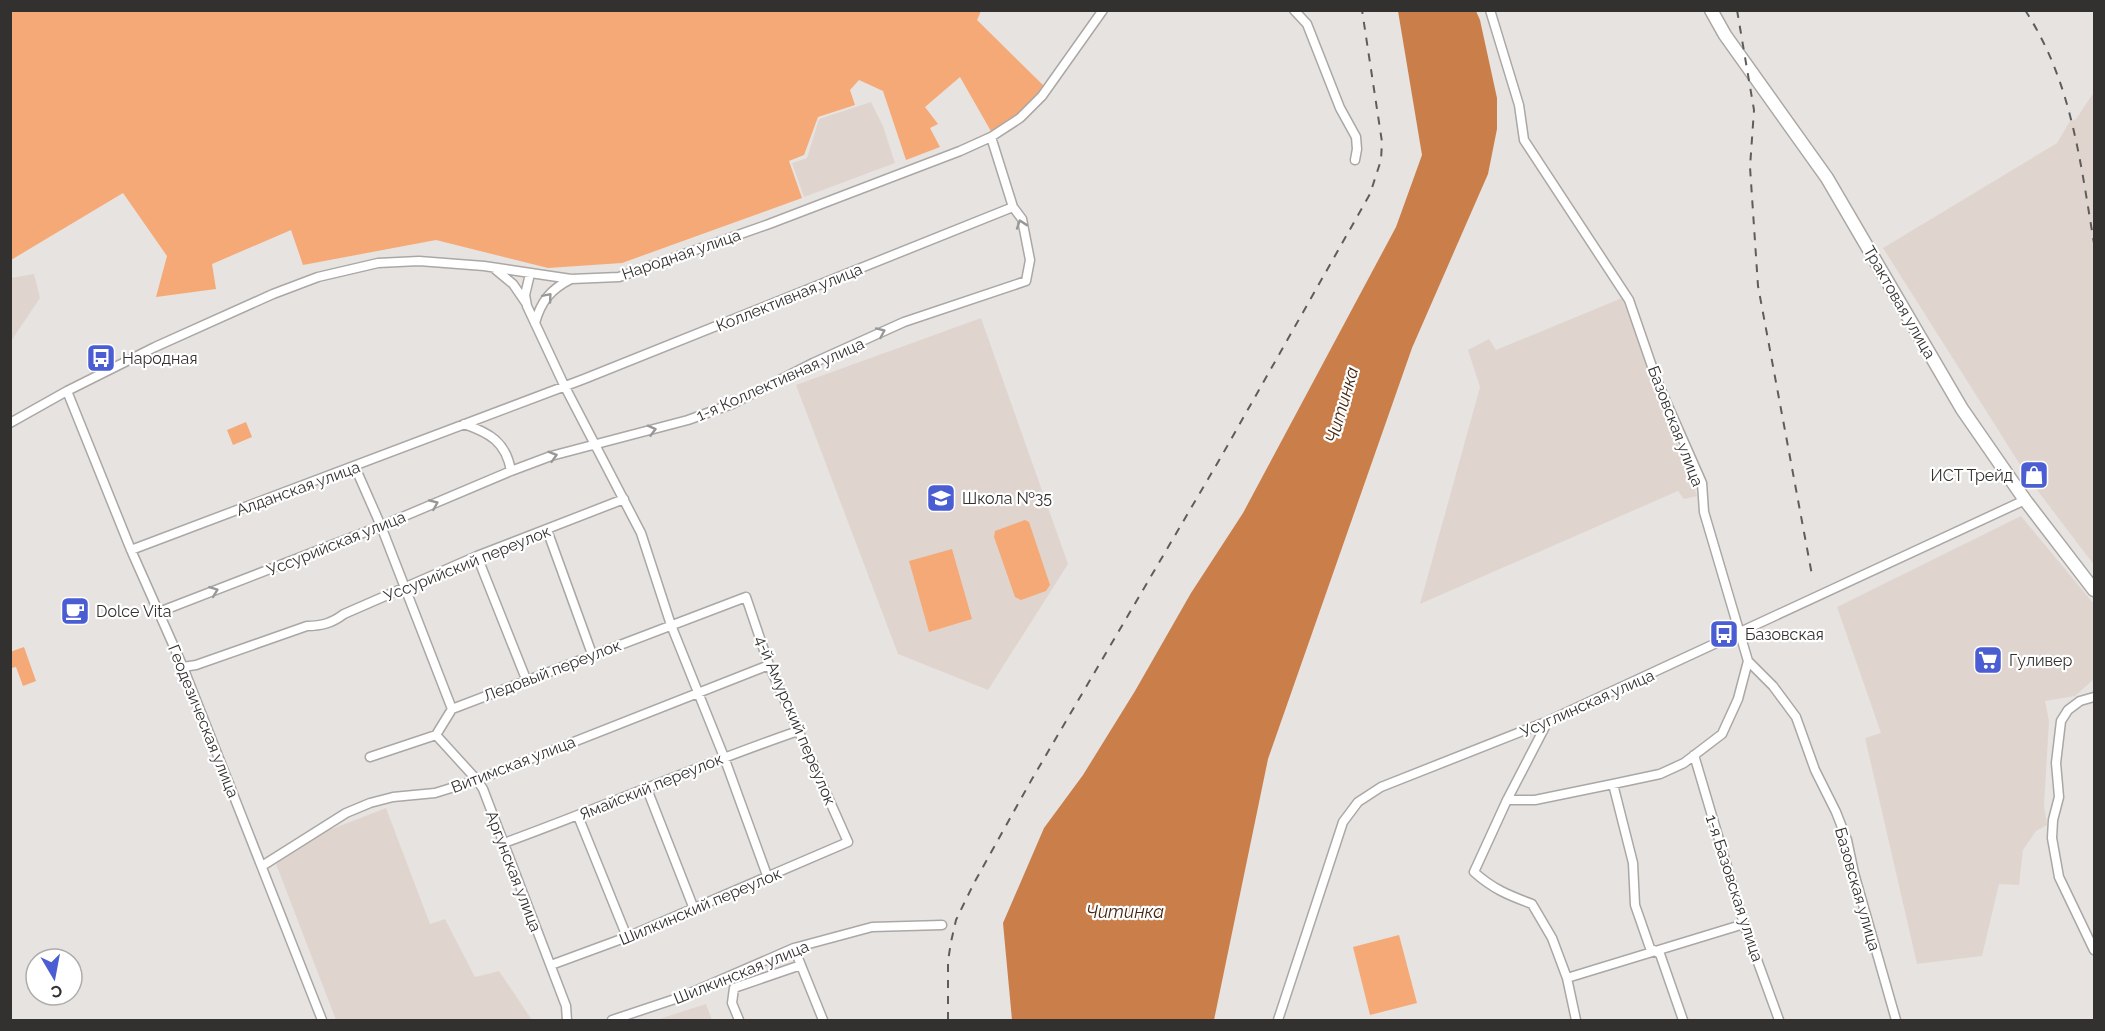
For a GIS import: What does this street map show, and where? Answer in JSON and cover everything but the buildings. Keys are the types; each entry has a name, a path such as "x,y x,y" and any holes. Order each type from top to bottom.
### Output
{"main road":[{"name":"Трактовая улица","path":"1711,10 1725,35 1827,178 1962,410 2025,500 2094,590"}],"street":[{"name":"Народная улица","path":"10,423 67,391 155,347 273,294 318,277 378,262 420,261 491,267 571,279 619,277 771,223 992,137 1020,118 1042,96 1103,10"},
{"path":"1294,10 1307,24 1340,108 1356,137 1358,149 1354,160"},
{"name":"Базовская улица","path":"1490,10 1519,105 1524,140 1629,300 1658,381 1702,483 1704,512 1748,661 1773,686 1796,717 1815,770 1836,812 1847,840 1854,873 1896,1020"},
{"path":"992,137 1013,207"},
{"name":"1-я Коллективная улица","path":"511,471 551,456 688,420 732,404 813,363 903,322 1026,281 1030,260 1022,219 1013,207"},
{"name":"Коллективная улица","path":"464,424 1013,207"},
{"path":"491,267 513,284 527,306 564,385 641,533 671,625 724,757 768,878"},
{"path":"527,306 525,295 530,274"},
{"path":"535,323 539,308 547,296 558,286 571,279"},
{"name":"Геодезическая улица","path":"67,391 131,550 183,667 322,1020"},
{"path":"464,424 492,435 510,462 511,471"},
{"name":"Алданская улица","path":"131,550 464,424"},
{"path":"355,467 381,526 452,709 436,735 370,757"},
{"name":"Уссурийская улица","path":"159,612 381,526 511,471"},
{"name":"Уссурийский переулок","path":"183,667 196,665 307,627 333,622 344,614 477,556 624,499"},
{"name":"Усуглинская улица","path":"1278,1020 1343,822 1358,802 1382,788 1548,721 2025,500"},
{"path":"546,530 592,654"},
{"path":"477,556 526,679"},
{"name":"Ледовый переулок","path":"452,709 746,597"},
{"name":"4-й Амурский переулок","path":"746,597 770,665 848,842"},
{"path":"1507,800 1535,800 1613,784 1660,774 1683,763 1722,734 1738,699 1748,661"},
{"name":"Витимская улица","path":"262,866 333,819 362,806 393,797 435,793 477,780 770,665"},
{"path":"2094,697 2080,701 2067,710 2061,721 2056,763 2059,797 2053,820 2052,838 2059,877 2094,950"},
{"path":"1548,721 1507,800 1474,872 1489,885 1505,894 1532,904 1552,938 1567,978 1576,1020"},
{"name":"Ямайский переулок","path":"504,843 724,757 798,731"},
{"name":"Аргунская улица","path":"436,735 483,789 566,1006 567,1020"},
{"name":"1-я Базовская улица","path":"1694,755 1744,924 1779,1020"},
{"path":"1613,784 1633,863 1635,905 1650,948 1660,954 1683,1020"},
{"path":"647,789 694,909"},
{"path":"578,816 627,937"},
{"name":"Шилкинский переулок","path":"551,965 627,937 848,842"},
{"path":"1567,978 1744,924"},
{"name":"Шилкинская улица","path":"612,1020 681,997 794,948 872,927 942,925"},
{"path":"794,948 823,1020"},
{"path":"739,1020 732,1003 734,988 801,965"}],"shaded area":[{"path":"11,11 981,11 977,20 1044,86 1017,118 992,133 960,77 925,107 938,124 930,128 940,147 906,160 883,91 859,80 850,90 855,105 818,117 804,155 789,161 802,198 622,263 548,268 436,240 303,265 291,230 212,264 216,289 156,297 167,256 123,193 11,260"},
{"path":"2094,92 2094,565 2031,482 1883,248 2057,143 2070,121 2076,119"},
{"path":"871,102 883,126 895,163 804,197 792,163 807,158 819,119"},
{"path":"34,274 40,298 11,341 11,278"},
{"path":"1622,298 1697,496 1684,499 1678,491 1420,604 1480,387 1468,350 1489,339 1496,350"},
{"name":"Школа №35","path":"981,318 1068,564 988,690 898,654 796,385"},
{"path":"246,422 252,437 233,445 227,430"},
{"path":"2021,516 2094,604 2094,679 2075,696 2045,701 2049,721 2044,806 2047,825 2036,831 2023,850 2019,885 1999,884 1982,956 1917,964 1865,738 1881,733 1837,607"},
{"path":"1025,520 1029,522 1050,585 1046,591 1021,600 1015,597 994,537 995,531"},
{"path":"952,549 972,619 929,632 909,561"},
{"path":"24,647 36,681 23,686 16,667 11,668 10,652"},
{"path":"386,808 430,924 445,919 475,977 499,971 532,1020 336,1020 276,864 327,831"},
{"path":"1399,935 1417,1003 1370,1015 1353,947"},
{"path":"706,1004 712,1020 656,1020 687,1010"}],"water":[{"name":"Читинка","path":"1398,11 1476,11 1497,98 1497,129 1488,174 1412,348 1268,759 1214,1020 1012,1020 1003,923 1044,828 1083,775 1135,691 1191,593 1243,513 1396,227 1422,155"}],"railway":[{"path":"948,1020 948,961 951,942 956,920 974,883 1032,779 1221,457 1370,194 1381,160 1382,142 1362,10"},
{"path":"1737,10 1754,110 1750,167 1758,286 1812,575"},
{"path":"2025,10 2041,37 2064,94 2078,152 2094,243"}],"place":[{"name":"Народная","path":"101,358"},
{"name":"ИСТ Трейд","path":"2034,475"},
{"name":"Школа №35","path":"941,498"},
{"name":"Dolce Vita","path":"75,611"},
{"name":"Базовская","path":"1724,634"},
{"name":"Гуливер","path":"1988,660"}]}
